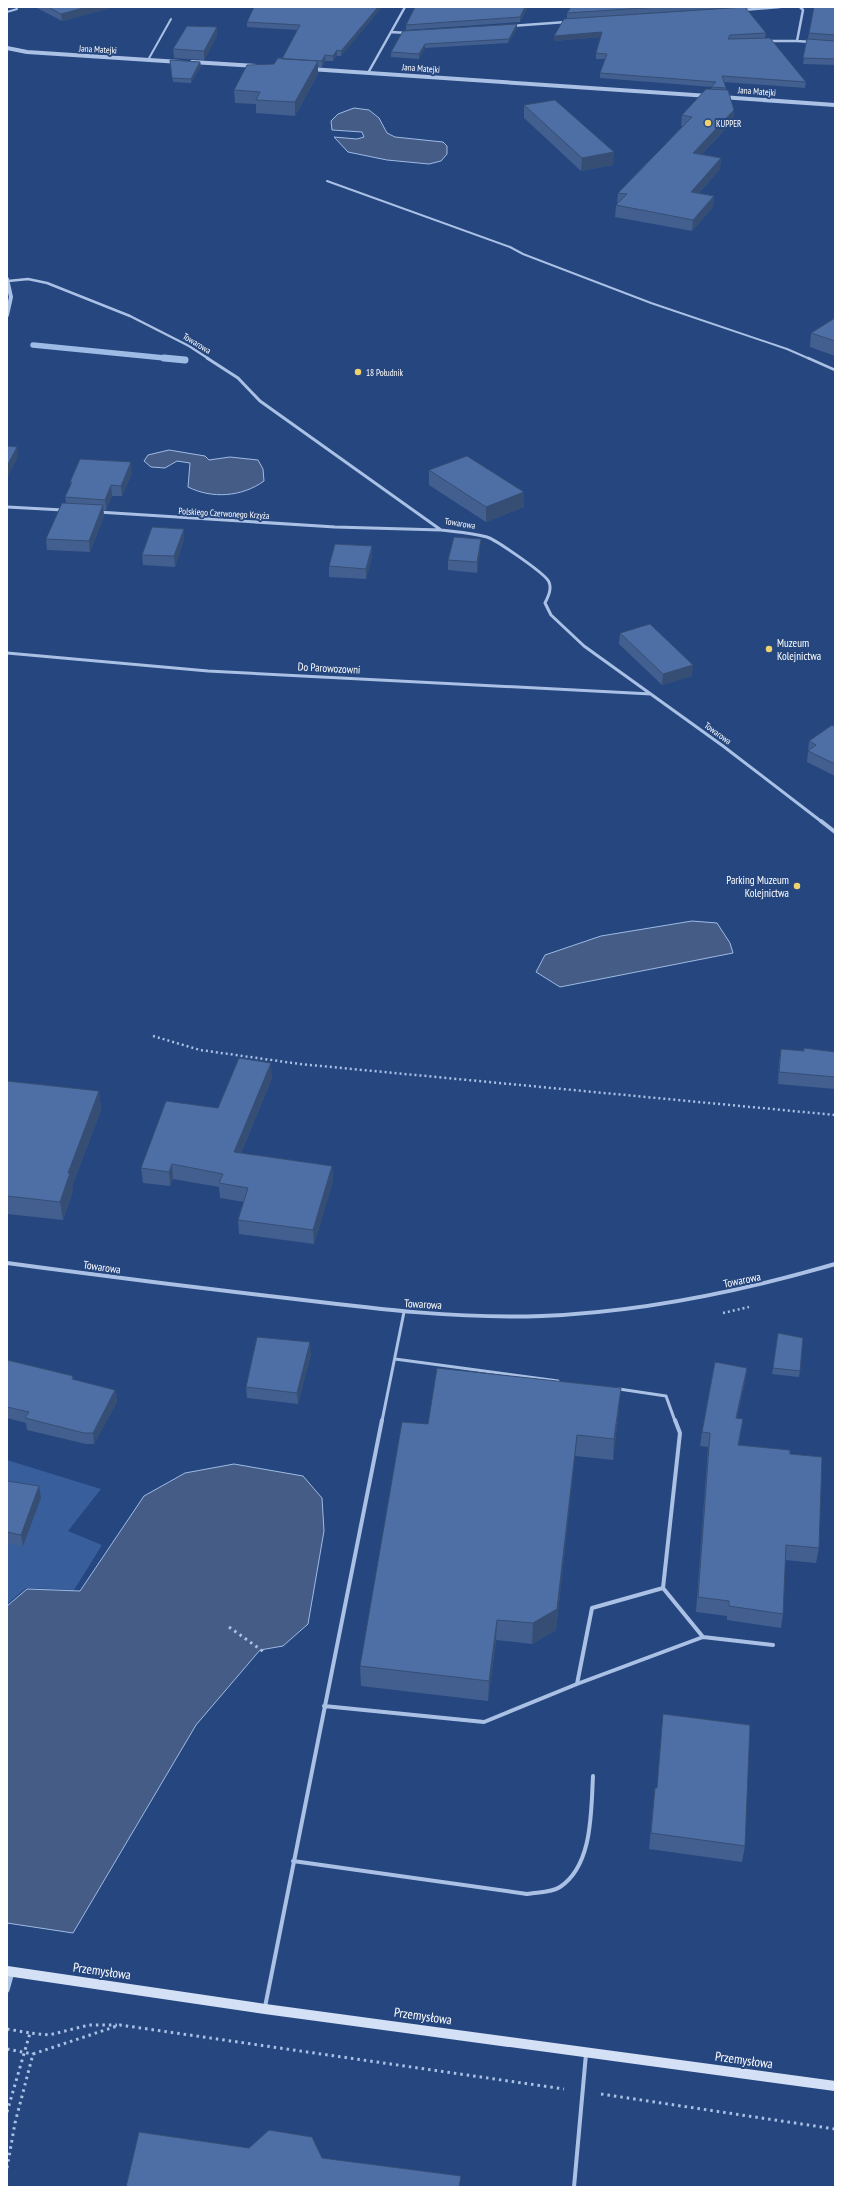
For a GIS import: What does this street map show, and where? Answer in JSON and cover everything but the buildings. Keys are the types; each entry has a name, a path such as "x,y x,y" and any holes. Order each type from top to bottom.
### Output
{"main road":[{"name":"Przemysłowa","path":"10,1971 265,2009 835,2086"}],"street":[{"path":"368,72 405,7"},
{"path":"741,10 780,7"},
{"path":"797,41 803,10 800,7"},
{"path":"507,26 569,22"},
{"path":"391,32 413,33"},
{"path":"765,41 812,42"},
{"name":"Jana Matejki","path":"7,48 27,52 258,66"},
{"name":"Jana Matejki","path":"305,69 368,72 835,105"},
{"name":"Towarowa","path":"8,280 28,279 70,290 130,316 189,346 238,378 260,401 441,530 471,533 489,538 543,574 550,581 551,586 545,603 551,615 584,646 651,694 835,832"},
{"path":"7,315 11,297 8,280"},
{"path":"7,506 70,510"},
{"name":"Polskiego Czerwonego Krzyża","path":"93,512 335,527 441,530"},
{"name":"Do Parowozowni","path":"7,654 208,671 651,694"},
{"name":"Towarowa","path":"7,1263 133,1281 404,1312 499,1317 570,1314 632,1308 707,1296 787,1279 835,1264"},
{"path":"7,1990 10,1971"}],"lane":[{"path":"7,12 17,9"},
{"path":"148,60 172,19"},
{"path":"327,182 510,247 522,254 650,303 787,349 835,370"},
{"path":"265,2009 293,1861 404,1312"},
{"path":"395,1358 565,1382"},
{"path":"612,1388 666,1396 680,1433 663,1588 703,1636"},
{"path":"577,1684 592,1608 663,1588"},
{"path":"324,1706 484,1722 577,1684 703,1636 773,1645"},
{"path":"293,1861 527,1894 560,1887 577,1869 588,1837 593,1776"},
{"path":"574,2187 586,2052"}],"path":[{"path":"153,1036 200,1050 300,1064 835,1115"},
{"path":"229,1627 264,1652"},
{"path":"7,2029 48,2035 89,2024 120,2025 835,2129"},
{"path":"7,2050 33,2054 120,2025"},
{"path":"7,2112 30,2033"},
{"path":"7,2168 14,2123 33,2054"}],"shaded area":[{"path":"354,108 369,110 379,118 387,133 395,137 443,142 447,146 447,154 441,161 429,164 387,160 348,152 334,137 357,139 364,137 362,132 332,130 331,121 338,114"},
{"path":"169,450 205,456 209,460 230,457 258,460 263,469 264,481 237,493 217,495 197,491 188,487 190,463 177,461 165,468 151,467 144,461 148,455"},
{"path":"692,921 717,923 730,943 733,953 560,987 536,972 545,955 601,936"},
{"path":"7,1460 101,1489 68,1531 102,1545 74,1590 26,1588 7,1604"},
{"path":"234,1464 303,1476 322,1498 324,1531 308,1624 283,1646 260,1650 196,1725 73,1933 7,1923 7,1606 27,1589 80,1591 144,1496 185,1473"}],"waterway":[{"path":"33,345 175,359"},
{"path":"164,358 185,360"}],"place":[{"name":"KUPPER","path":"708,123"},
{"name":"18 Południk","path":"358,372"},
{"name":"Muzeum Kolejnictwa","path":"769,649"},
{"name":"Parking Muzeum Kolejnictwa","path":"797,886"}]}
